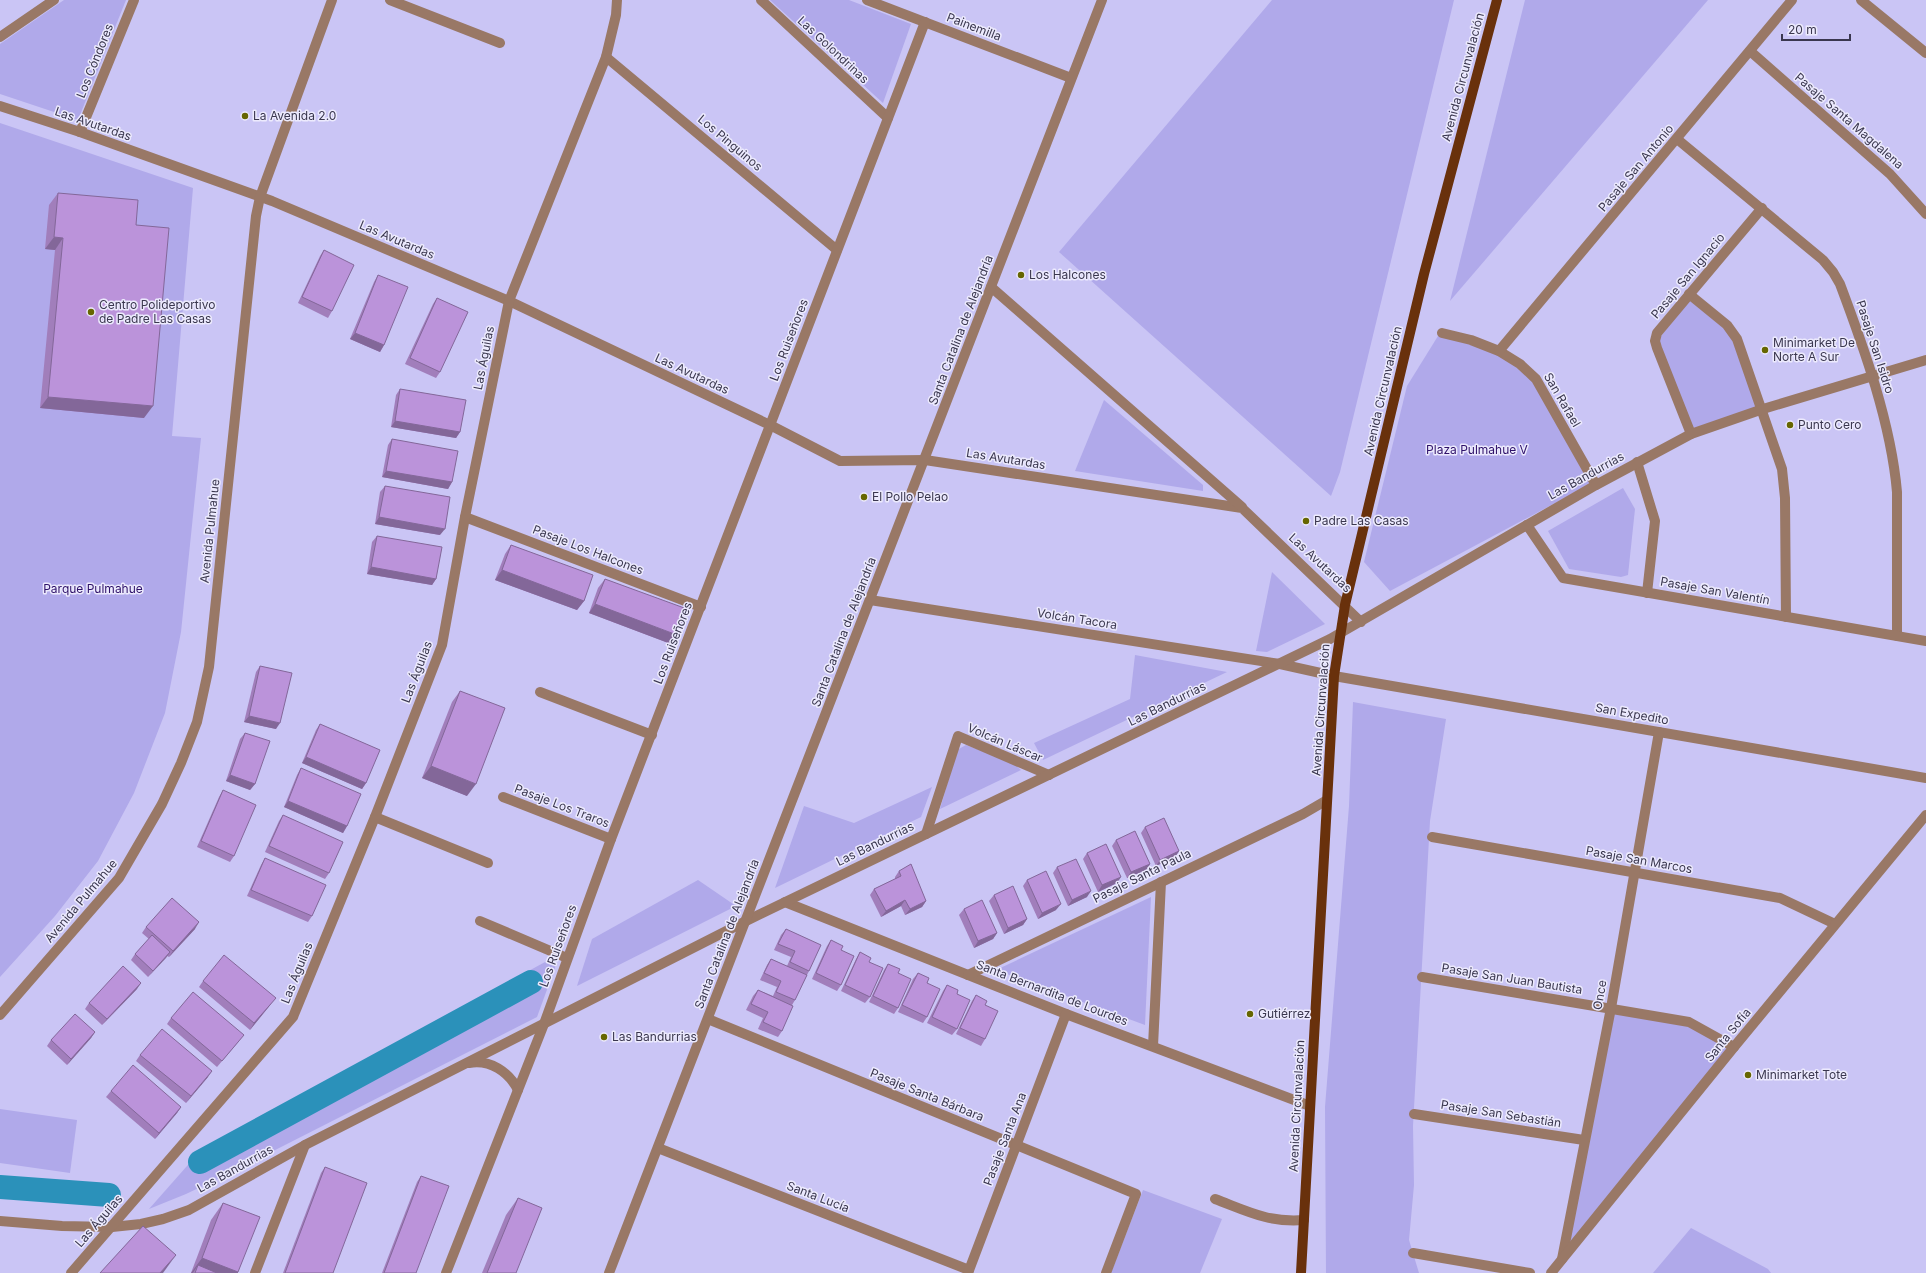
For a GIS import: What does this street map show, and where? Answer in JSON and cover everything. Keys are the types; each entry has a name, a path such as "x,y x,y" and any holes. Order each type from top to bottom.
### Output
{"main road":[{"name":"Avenida Circunvalación","path":"1301,1273 1334,676 1340,634 1345,605 1424,274 1497,0"}],"street":[{"path":"0,37 54,0"},
{"name":"Los Cóndores","path":"80,132 134,0"},
{"name":"Avenida Pulmahue","path":"0,1015 120,878 162,804 197,722 210,667 256,216 260,197 332,0"},
{"path":"390,0 500,44"},
{"name":"Las Águilas","path":"71,1273 293,1018 375,818 442,645 465,517 509,301 606,57 616,15 617,0"},
{"name":"Las Golondrinas","path":"761,0 888,118"},
{"name":"Painemilla","path":"867,0 1071,78"},
{"name":"Santa Catalina de Alejandría","path":"612,1272 658,1148 1102,0"},
{"name":"Pasaje San Antonio","path":"1499,351 1792,0"},
{"path":"1861,0 1926,53"},
{"name":"Los Ruiseñores","path":"446,1273 544,1024 611,839 925,22"},
{"name":"Pasaje Santa Magdalena","path":"1750,51 1890,174 1926,214"},
{"name":"Los Pinguinos","path":"606,57 837,250"},
{"name":"Las Avutardas","path":"0,106 80,132 260,197 509,301 770,425 840,461 924,460 1242,508 1345,605 1361,622"},
{"name":"Pasaje San Isidro","path":"1677,139 1762,208 1822,260 1833,272 1840,284 1871,377 1892,449 1897,492 1897,636"},
{"name":"Pasaje San Ignacio","path":"1691,434 1655,340 1657,333 1762,208"},
{"path":"991,287 1242,508"},
{"path":"1689,294 1732,331 1737,339 1763,409 1782,469 1784,484 1786,617"},
{"name":"San Rafael","path":"1442,333 1471,340 1499,351 1520,364 1536,379 1596,485"},
{"name":"Las Bandurrias","path":"0,1221 62,1226 112,1227 141,1224 164,1219 189,1210 305,1145 746,921 1340,634 1596,485 1691,434 1763,409 1926,360"},
{"path":"1637,462 1655,521 1647,593"},
{"name":"Pasaje Los Halcones","path":"465,517 701,607"},
{"name":"Pasaje San Valentín","path":"1527,525 1563,578 1926,641"},
{"name":"Volcán Tacora","path":"870,600 1280,664"},
{"path":"1280,664 1334,676"},
{"name":"San Expedito","path":"1334,676 1926,778"},
{"path":"540,692 652,735"},
{"name":"Once","path":"1562,1261 1584,1140 1611,1008 1659,732"},
{"name":"Volcán Láscar","path":"926,834 958,736 1049,775"},
{"name":"Pasaje Los Traros","path":"503,797 611,839"},
{"name":"Pasaje Santa Paula","path":"968,975 1303,814 1327,800"},
{"name":"Santa Sofía","path":"1551,1273 1734,1047 1926,815"},
{"path":"375,818 488,862"},
{"name":"Pasaje San Marcos","path":"1432,837 1780,898 1835,924"},
{"path":"1153,1046 1161,882"},
{"name":"Santa Bernardita de Lourdes","path":"785,902 1066,1014 1310,1106"},
{"path":"480,921 567,958"},
{"name":"Pasaje San Juan Bautista","path":"1422,977 1688,1022 1734,1047"},
{"name":"Pasaje Santa Ana","path":"969,1271 1066,1014"},
{"name":"Pasaje Santa Bárbara","path":"708,1019 1136,1194 1106,1273"},
{"name":"Las Bandurrias","path":"464,1065 474,1062 493,1066 509,1076 518,1090"},
{"name":"Pasaje San Sebastián","path":"1414,1114 1584,1140"},
{"path":"255,1273 305,1145"},
{"name":"Santa Lucía","path":"658,1148 969,1271"},
{"path":"1215,1199 1267,1219 1286,1221 1304,1220"},
{"path":"1413,1253 1530,1273"}],"green space":[{"path":"64,0 126,0 78,120 0,94 0,44"},
{"path":"770,0 849,0 911,24 883,103"},
{"path":"1272,0 1454,0 1340,472 1331,496 1059,252"},
{"path":"1525,0 1708,0 1450,301"},
{"name":"Parque Pulmahue","path":"0,123 193,188 172,436 201,438 181,632 165,713 134,793 98,861 55,916 0,977"},
{"path":"1690,298 1730,332 1758,407 1693,430 1658,340"},
{"name":"Plaza Pulmahue V","path":"1438,336 1469,343 1497,354 1517,366 1534,381 1591,484 1390,591 1364,562 1407,386"},
{"path":"1104,400 1203,485 1203,491 1075,471"},
{"path":"1623,488 1635,509 1628,575 1621,577 1569,569 1548,531"},
{"path":"1272,572 1325,624 1267,652 1256,651"},
{"path":"1135,655 1227,672 1043,760 1034,743 1130,699"},
{"path":"1353,702 1446,719 1430,821 1413,1126 1414,1185 1409,1240 1419,1273 1326,1273 1325,1107 1349,806"},
{"path":"966,745 1012,762 1021,770 940,809 957,750"},
{"path":"932,787 921,817 775,888 804,806 854,823"},
{"path":"698,880 736,906 577,986 592,939"},
{"path":"1151,897 1145,1025 996,970"},
{"path":"545,962 556,965 537,1017 230,1173 186,1194 149,1209 202,1149"},
{"path":"1613,1012 1687,1025 1729,1048 1572,1242 1569,1242"},
{"path":"0,1109 77,1120 70,1173 0,1163"},
{"path":"1143,1190 1222,1219 1200,1273 1111,1273"},
{"path":"1691,1228 1768,1269 1771,1273 1653,1273"}],"building":[{"path":"58,193 138,200 136,225 169,228 153,406 48,397 63,238 54,237"},
{"path":"324,250 354,265 332,311 302,297"},
{"path":"378,275 408,287 384,345 355,333"},
{"path":"437,298 468,312 440,372 410,358"},
{"path":"400,389 466,400 460,432 395,421"},
{"path":"392,439 458,451 452,482 386,471"},
{"path":"385,486 450,497 445,529 379,517"},
{"path":"377,536 442,547 436,579 371,567"},
{"path":"511,545 593,575 584,601 502,570"},
{"path":"605,579 687,609 677,635 595,604"},
{"path":"260,666 292,673 280,723 249,716"},
{"path":"460,691 505,708 476,784 431,766"},
{"path":"320,724 380,750 366,783 306,757"},
{"path":"245,733 270,741 255,784 230,775"},
{"path":"301,768 361,794 347,826 288,801"},
{"path":"223,790 256,805 234,856 201,841"},
{"path":"283,815 343,842 329,873 269,846"},
{"path":"1164,818 1179,851 1160,860 1145,827"},
{"path":"1135,831 1150,864 1131,872 1116,840"},
{"path":"1106,844 1121,877 1102,885 1087,853"},
{"path":"265,858 326,885 312,916 251,890"},
{"path":"1076,859 1091,891 1072,900 1057,867"},
{"path":"911,864 926,901 910,909 905,900 886,911 874,889 901,876 899,871"},
{"path":"1046,871 1061,904 1042,913 1027,880"},
{"path":"1013,886 1027,919 1008,928 994,895"},
{"path":"172,898 199,922 173,951 146,927"},
{"path":"982,900 997,933 978,941 964,909"},
{"path":"786,929 821,945 809,971 790,962 795,951 778,944"},
{"path":"152,935 170,952 153,971 135,954"},
{"path":"831,940 843,946 841,950 854,956 841,985 816,973"},
{"path":"860,952 871,958 869,962 883,968 870,997 845,985"},
{"path":"224,955 276,998 254,1023 203,981"},
{"path":"771,959 807,975 795,1000 776,992 781,981 764,973"},
{"path":"888,964 900,969 898,973 911,979 898,1008 873,996"},
{"path":"123,966 141,983 107,1019 89,1003"},
{"path":"918,973 929,978 927,983 940,989 927,1017 902,1005"},
{"path":"947,985 958,990 957,994 970,1000 957,1029 932,1017"},
{"path":"758,990 793,1006 782,1031 763,1022 768,1012 751,1004"},
{"path":"193,992 244,1035 222,1061 171,1018"},
{"path":"976,995 987,1001 985,1005 998,1011 985,1039 960,1028"},
{"path":"75,1014 95,1032 71,1059 51,1040"},
{"path":"162,1029 212,1071 191,1096 140,1055"},
{"path":"133,1065 181,1107 159,1133 111,1091"},
{"path":"325,1167 367,1183 333,1273 285,1273"},
{"path":"421,1176 449,1186 416,1273 384,1273"},
{"path":"518,1198 542,1208 516,1273 487,1273"},
{"path":"223,1203 260,1217 238,1272 202,1258"},
{"path":"143,1226 176,1255 160,1273 100,1273"},
{"path":"198,1265 217,1273 195,1273"}],"waterway":[{"path":"200,1162 531,982"},
{"path":"0,1187 109,1195"}],"place":[{"name":"La Avenida 2.0","path":"245,116"},
{"name":"Los Halcones","path":"1021,275"},
{"name":"Centro Polideportivo de Padre Las Casas","path":"91,312"},
{"name":"Minimarket De Norte A Sur","path":"1765,350"},
{"name":"Punto Cero","path":"1790,425"},
{"name":"El Pollo Pelao","path":"864,497"},
{"name":"Padre Las Casas","path":"1306,521"},
{"name":"Gutiérrez","path":"1250,1014"},
{"name":"Las Bandurrias","path":"604,1037"},
{"name":"Minimarket Tote","path":"1748,1075"}]}
